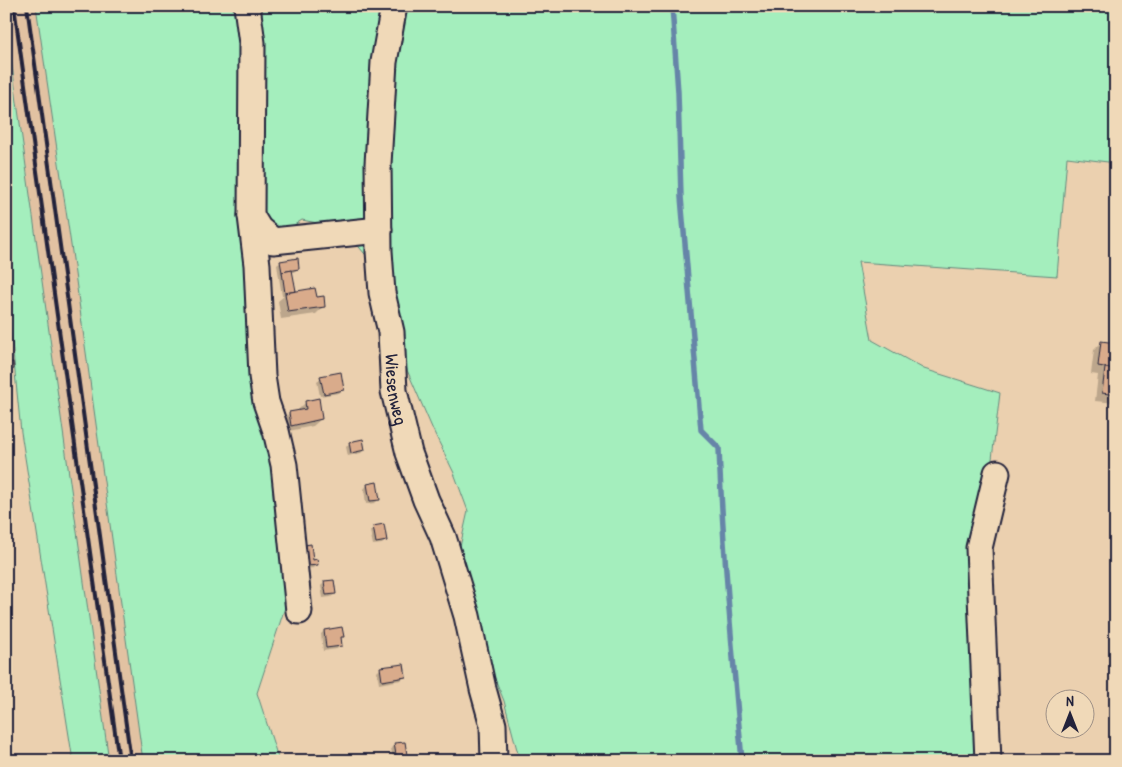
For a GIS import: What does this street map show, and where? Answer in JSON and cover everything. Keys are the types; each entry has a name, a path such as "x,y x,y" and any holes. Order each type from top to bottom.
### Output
{"lane":[{"path":"247,6 252,43 251,216 257,265 262,376 266,402 276,431 284,465 299,611"},
{"name":"Wiesenweg","path":"394,6 384,71 378,164 382,293 391,332 394,391 409,453 426,500 443,537 465,608 493,725 494,761"},
{"path":"251,216 259,229 273,241 379,230"},
{"path":"988,761 979,548 997,473"}],"shaded area":[{"path":"6,6 36,6 143,761 109,761 6,23"}],"green space":[{"path":"36,6 1116,6 1116,163 1067,157 1057,276 858,262 872,340 924,369 1000,393 988,492 983,761 520,761 504,701 487,659 460,547 468,511 454,473 407,370 395,315 370,260 343,228 302,220 280,234 244,234 266,419 292,586 257,693 279,761 143,761"},
{"path":"6,23 109,761 73,761 21,432 6,283"}],"building":[{"path":"298,258 299,269 282,272 280,261"},
{"path":"292,270 296,291 285,293 282,272"},
{"path":"315,288 317,297 324,296 325,307 288,312 285,293"},
{"path":"1101,341 1116,343 1116,369 1098,366"},
{"path":"13,362 14,369 6,371 6,363"},
{"path":"1105,368 1116,369 1116,395 1102,393"},
{"path":"341,372 344,390 324,394 320,376"},
{"path":"319,398 322,419 291,426 289,412 306,409 305,401"},
{"path":"363,439 365,450 351,453 349,442"},
{"path":"377,482 380,500 370,501 367,484"},
{"path":"384,524 387,541 376,543 373,526"},
{"path":"311,544 313,560 317,559 318,565 307,566 305,545"},
{"path":"334,580 336,594 326,595 324,581"},
{"path":"342,627 344,637 341,637 342,646 326,648 324,630"},
{"path":"404,664 406,677 382,681 380,667"},
{"path":"405,742 408,761 397,761 394,743"}],"waterway":[{"path":"672,6 678,92 681,197 701,430 719,448 726,566 742,761"}],"railway":[{"path":"14,6 119,761"},
{"path":"27,6 131,761"}]}
